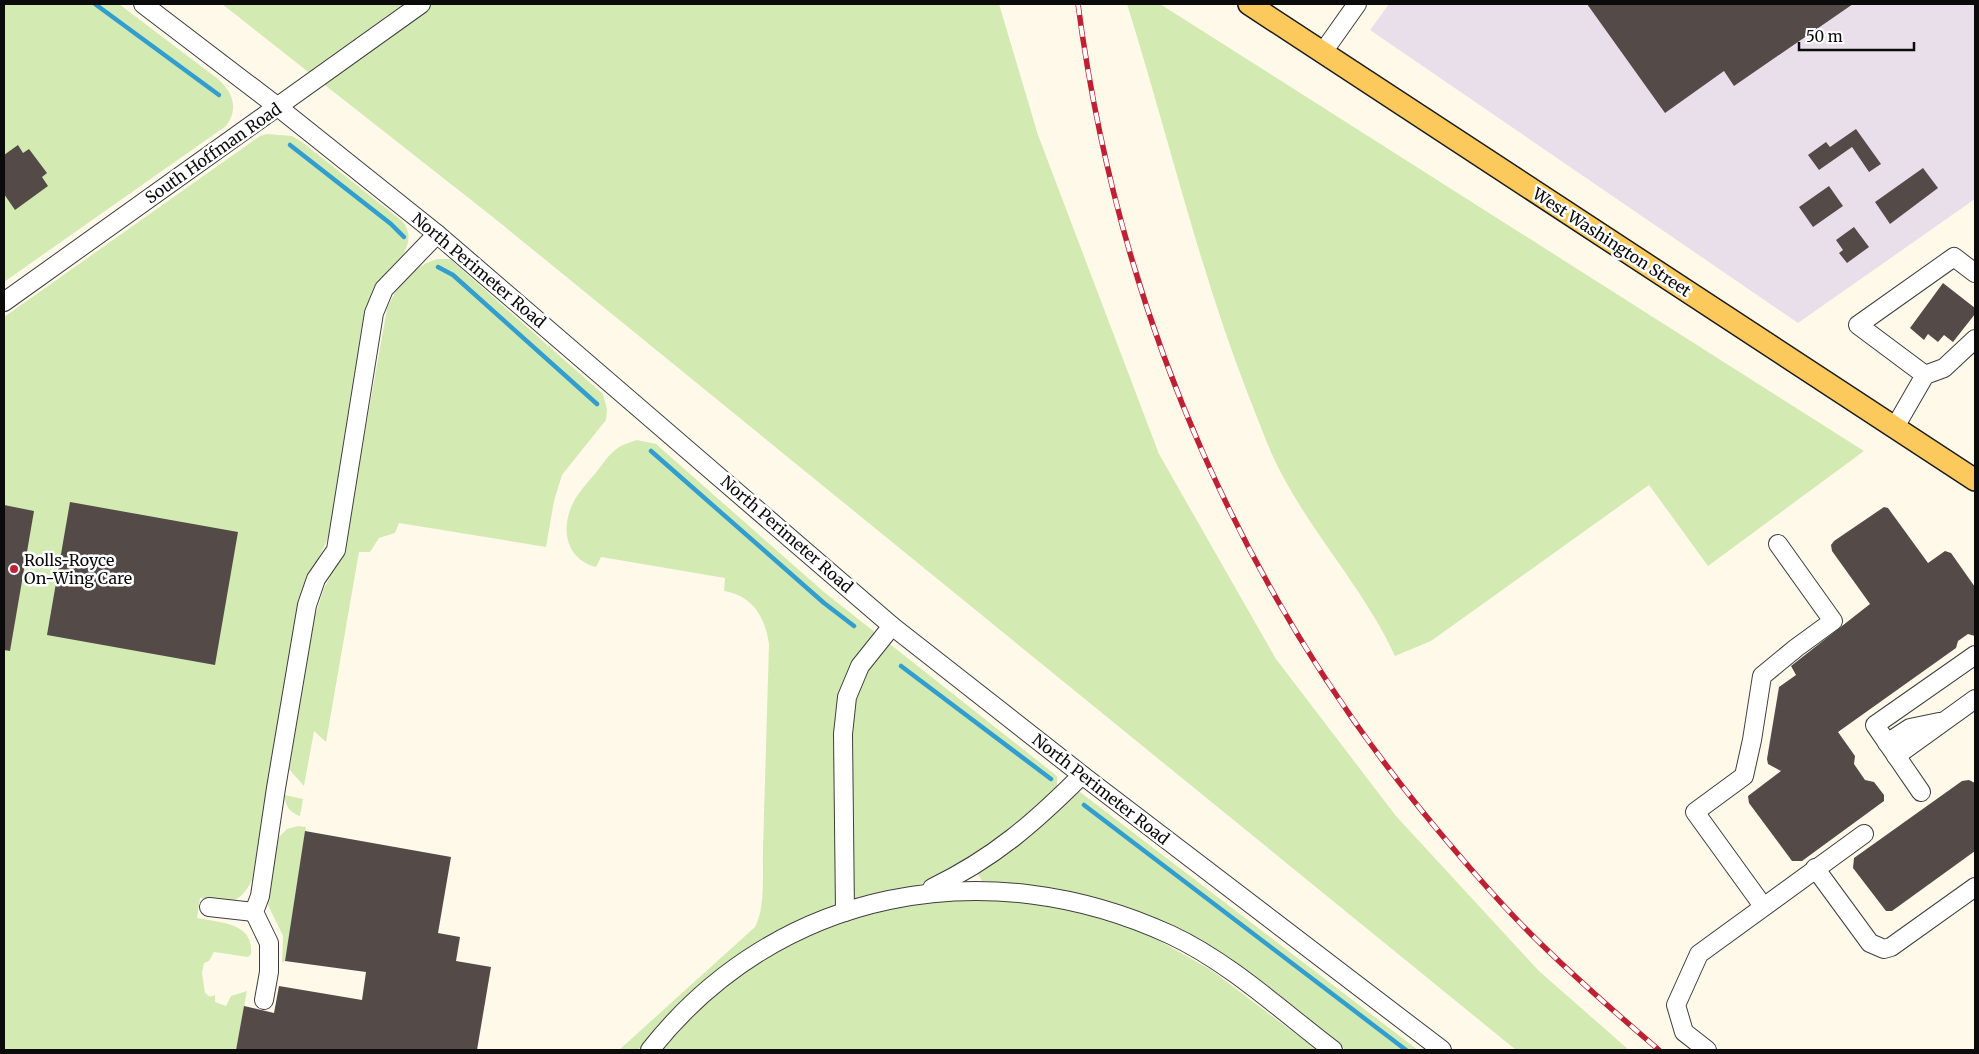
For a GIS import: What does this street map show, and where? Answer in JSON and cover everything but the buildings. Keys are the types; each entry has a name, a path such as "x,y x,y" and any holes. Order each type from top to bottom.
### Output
{"main road":[{"name":"West Washington Street","path":"1249,4 1975,480"}],"street":[{"name":"North Perimeter Road","path":"143,4 278,106 438,234 892,626 1082,775 1442,1050"},
{"name":"South Hoffman Road","path":"4,302 421,4"},
{"path":"1323,52 1357,4"},
{"path":"264,1000 269,972 269,943 254,912 260,896 307,605 316,579 336,550 374,313 384,289 438,234"},
{"path":"1925,376 1858,325 1954,257 1975,273"},
{"path":"1895,427 1925,376 1944,368 1975,339"},
{"path":"1764,906 1695,812 1744,776 1762,676 1833,621 1778,544"},
{"path":"845,912 843,734 847,697 860,666 892,626"},
{"path":"1921,792 1875,725 1975,655"},
{"path":"1891,749 1910,728 1944,721 1975,699"},
{"path":"921,894 960,874 1020,834 1082,775"},
{"path":"1708,1050 1684,1032 1676,1005 1698,954 1864,834"},
{"path":"1816,868 1870,943 1884,948 1891,948 1975,887"},
{"path":"650,1050 691,1005 746,962 788,936 845,912 869,905 921,894 963,890 1024,892 1091,905 1124,916 1172,936 1230,972 1333,1050"},
{"path":"209,907 254,912"}],"shaded area":[{"path":"1389,4 1975,4 1975,199 1798,323 1370,30"}],"green space":[{"path":"4,4 119,4 218,79 231,95 233,107 226,126 4,282"},
{"path":"222,4 999,4 1038,135 1159,454 1276,659 1396,816 1539,971 1629,1050 1516,1050 494,218"},
{"path":"1127,4 1160,4 1864,451 1708,566 1649,485 1431,641 1395,656 1368,607 1289,488 1265,439 1231,349 1199,251"},
{"path":"267,134 292,136 302,142 402,221 406,227 408,240 404,252 393,270 329,536 301,596 252,880 241,895 231,901 200,898 197,918 234,926 247,936 250,943 251,954 248,957 214,952 209,961 204,963 202,973 205,993 210,997 215,995 215,1002 226,1006 231,996 247,991 236,1050 4,1050 4,317 260,136"},
{"path":"438,259 450,259 603,394 607,409 606,420 562,475 554,501 546,547 399,523 395,533 379,538 370,552 359,552 326,742 314,731 304,786 289,769 315,616 324,588 338,562 346,538 387,309 395,293 414,271"},
{"path":"637,440 656,444 824,592 1057,776 1057,793 993,846 963,866 917,885 849,901 818,912 760,942 706,980 659,1025 638,1050 619,1050 755,927 761,910 763,888 769,644 761,617 756,609 743,598 724,591 725,578 601,557 596,567 578,557 568,541 567,521 579,493 613,452 621,446"},
{"path":"1080,792 1418,1050 1346,1050 1264,988 1176,929 1134,910 1070,891 1024,884 982,881 978,874 980,870 1073,794"},
{"path":"285,795 303,799 300,816 288,808"},
{"path":"298,826 306,827 285,961 282,962 283,936 267,899 279,837 287,829"},
{"path":"951,899 1008,899 1089,913 1153,937 1211,970 1317,1050 660,1050 703,1005 742,973 792,943 819,931 875,912 903,905"}],"waterway":[{"path":"95,4 219,95"},
{"path":"290,145 391,224 404,237"},
{"path":"438,267 453,275 597,404"},
{"path":"651,451 824,603 854,626"},
{"path":"901,666 1051,779"},
{"path":"1084,805 1406,1050"}],"railway":[{"path":"1078,4 1097,121 1125,234 1160,345 1203,453 1254,558 1312,658 1378,755 1452,847 1540,943 1659,1050"}],"place":[{"name":"Rolls-Royce On-Wing Care","path":"14,569"}]}
